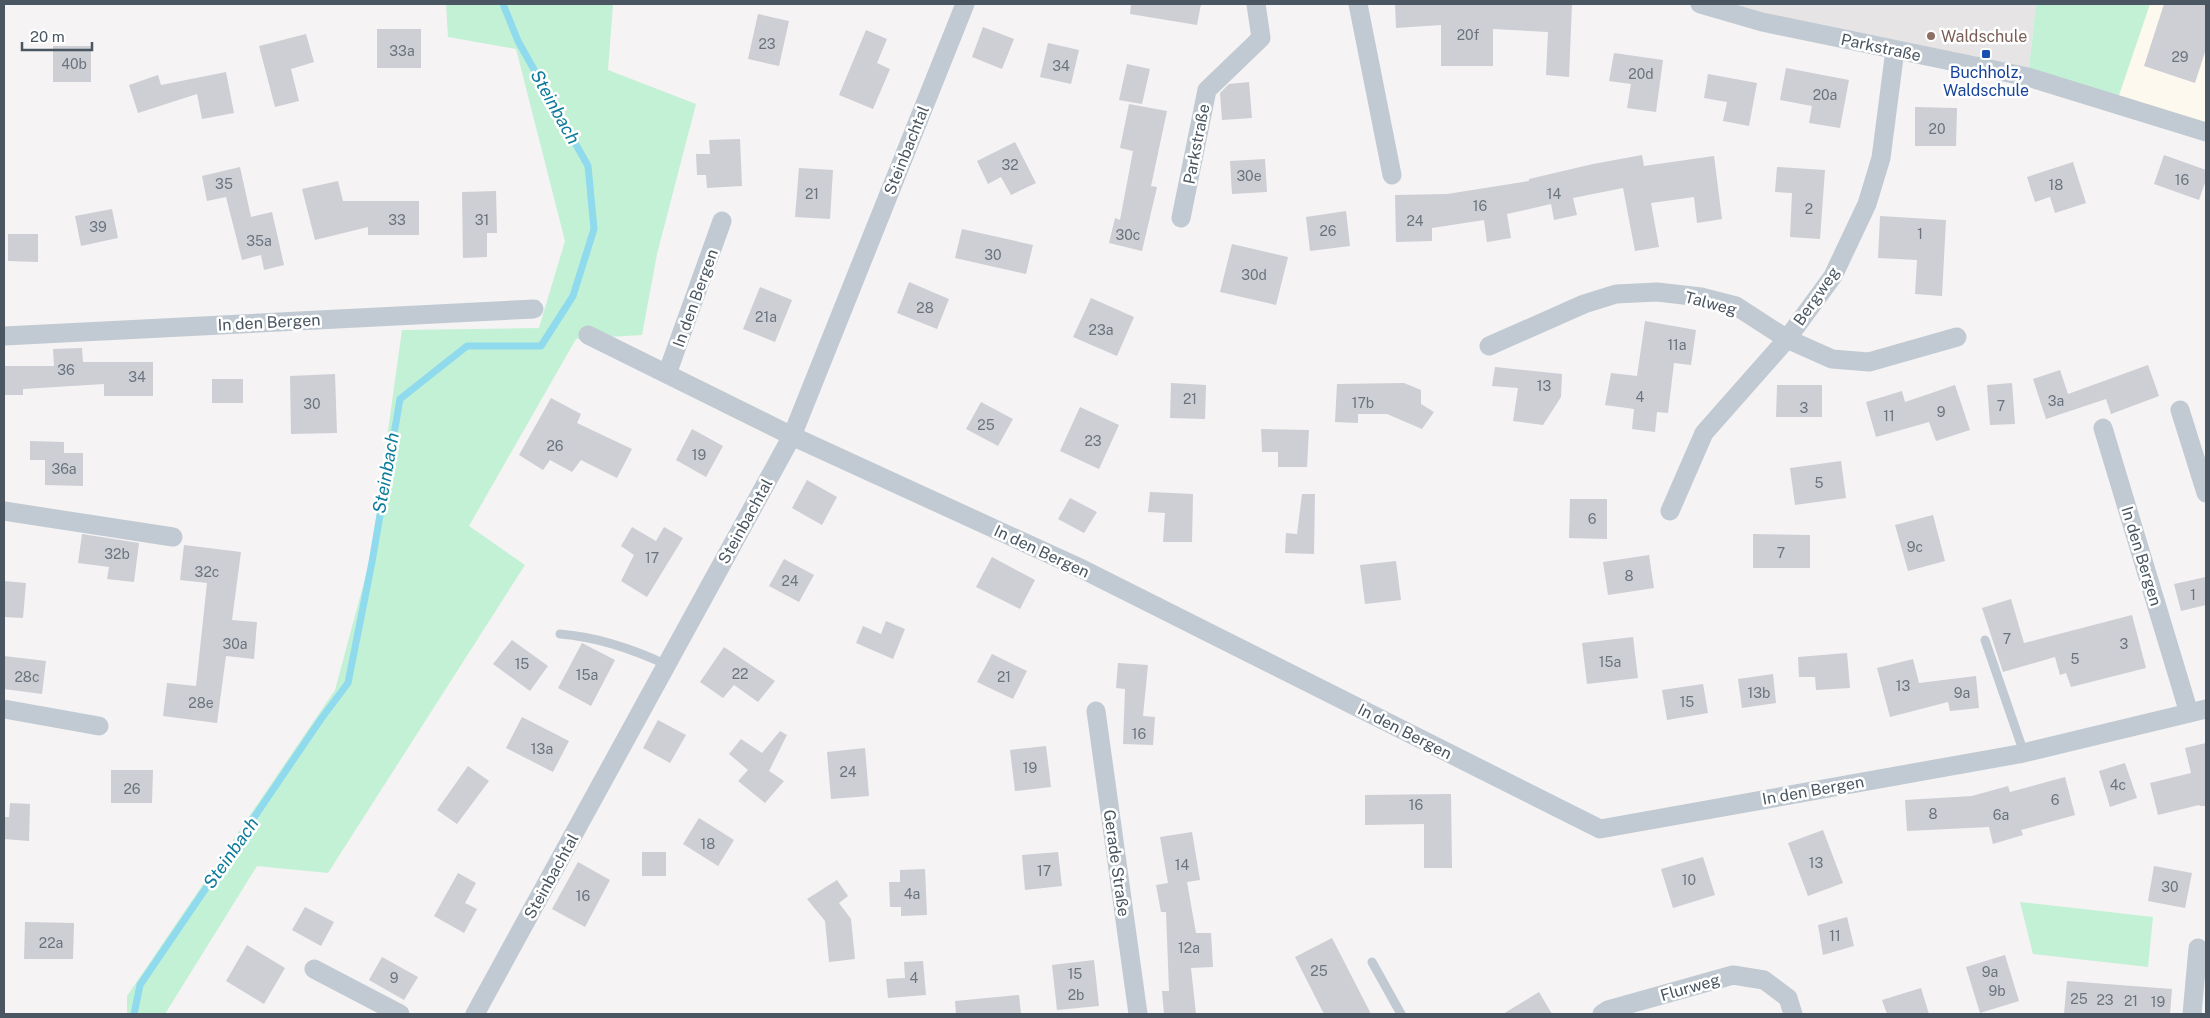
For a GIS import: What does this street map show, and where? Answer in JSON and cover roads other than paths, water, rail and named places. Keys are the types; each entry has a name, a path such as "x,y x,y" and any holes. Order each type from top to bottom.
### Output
{"street":[{"name":"Steinbachtal","path":"475,1014 792,436 965,4"},
{"name":"Parkstraße","path":"1181,218 1207,90 1261,38 1256,4"},
{"path":"1358,4 1392,176"},
{"name":"Parkstraße","path":"1700,4 1762,22 2028,77 2206,132"},
{"name":"Bergweg","path":"1670,511 1704,433 1787,338 1833,276 1867,204 1881,158 1896,50"},
{"name":"In den Bergen","path":"667,374 722,221"},
{"name":"Talweg","path":"1489,346 1584,304 1616,294 1657,292 1701,297 1736,306 1787,338 1832,359 1869,362 1957,336"},
{"name":"In den Bergen","path":"4,336 534,309"},
{"name":"In den Bergen","path":"588,335 792,436 1082,569 1600,829 2024,752 2198,711 2103,428"},
{"path":"2180,410 2206,494"},
{"path":"4,510 173,537"},
{"path":"4,709 99,726"},
{"name":"Gerade Straße","path":"1096,712 1138,1014"},
{"path":"2192,1014 2198,948"},
{"path":"314,969 400,1014"},
{"name":"Flurweg","path":"1602,1014 1608,1010 1734,975 1764,980 1788,998 1793,1014"}],"lane":[{"path":"560,634 578,635 615,645 667,665"},
{"path":"1985,640 2024,752"},
{"path":"1372,962 1400,1014"}],"waterway":[{"name":"Steinbach","path":"134,1014 140,985 321,719 348,683 372,562 400,399 467,346 541,346 573,296 594,229 588,166 518,41 503,4"}],"place":[{"name":"Waldschule","path":"1931,36"},
{"name":"Buchholz, Waldschule","path":"1986,54"}]}
